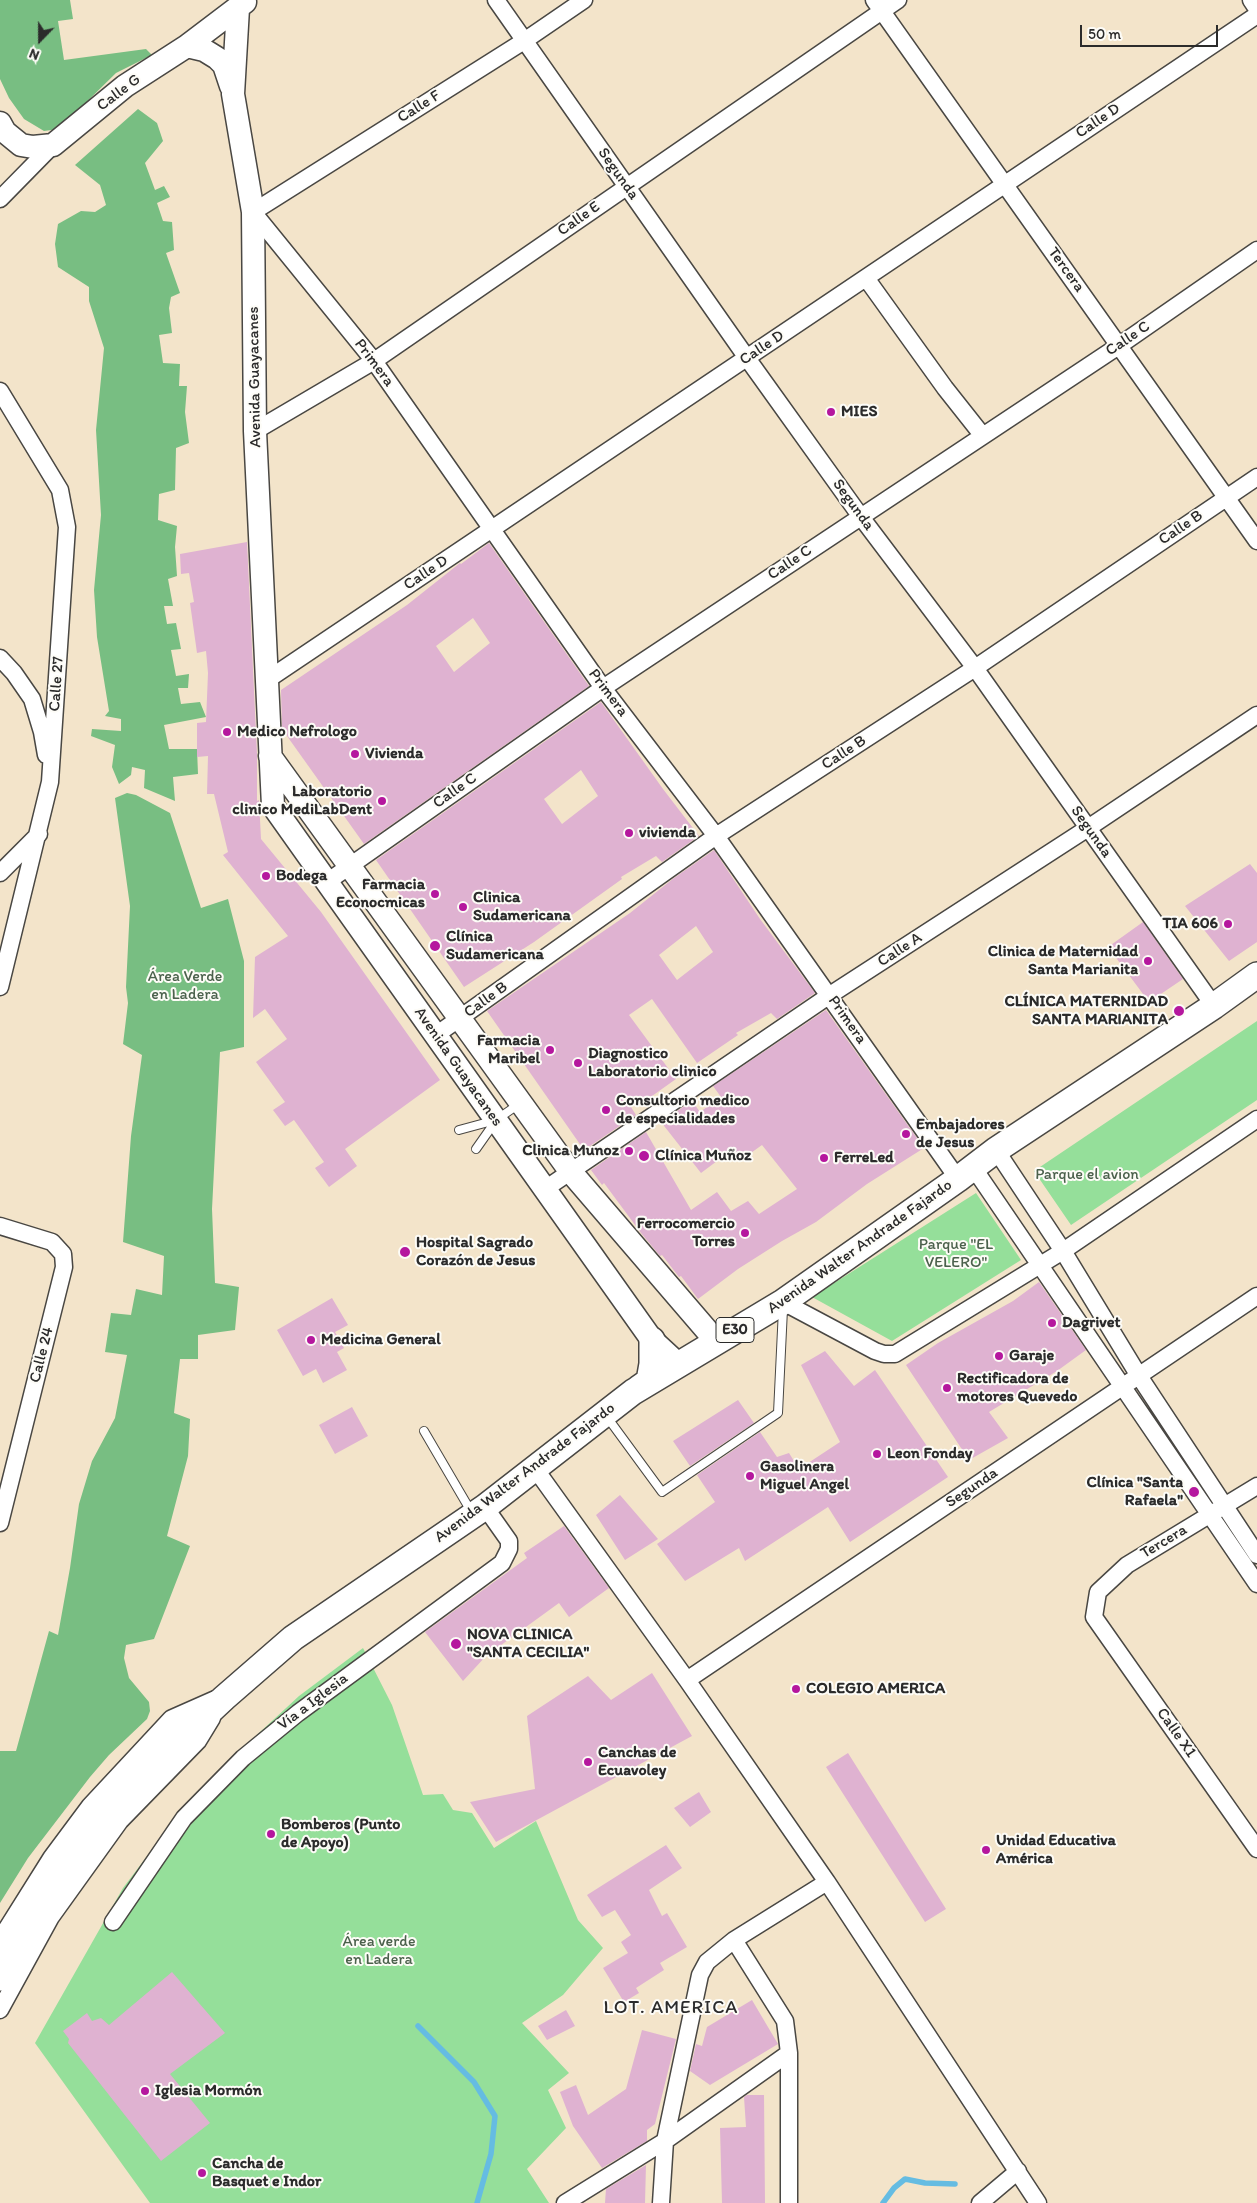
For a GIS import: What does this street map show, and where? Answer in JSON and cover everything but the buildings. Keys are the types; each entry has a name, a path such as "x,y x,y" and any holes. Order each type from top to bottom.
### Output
{"main road":[{"name":"Avenida Walter Andrade Fajardo","path":"0,1978 57,1883 133,1783 224,1698 293,1638 479,1511 633,1392 783,1302 996,1150 1214,1006 1257,975"},
{"path":"633,1392 649,1381 652,1364 652,1340"}],"street":[{"name":"Segunda","path":"496,0 747,358 861,517 976,668 1214,1006"},
{"name":"Calle F","path":"253,212 524,41 584,0"},
{"name":"Calle E","path":"255,431 374,361 626,186 878,5 898,0"},
{"path":"1251,0 1257,9"},
{"name":"Calle G","path":"0,199 53,145 125,86 187,46 241,2"},
{"name":"Avenida Guayacanes","path":"241,2 233,94 253,212 255,431 273,806 652,1340 678,1364"},
{"name":"Tercera","path":"878,5 1257,541"},
{"name":"Calle D","path":"267,680 1257,15"},
{"path":"187,46 204,50 224,64 233,94"},
{"path":"0,122 5,132 22,146 53,145"},
{"name":"Primera","path":"253,212 374,361 603,688 716,836 830,995 965,1173 1041,1264 1124,1387 1217,1511"},
{"name":"Calle C","path":"327,882 603,688 1120,345 1257,250"},
{"path":"866,278 945,388 983,436"},
{"name":"Calle 27","path":"0,391 60,490 67,526 50,782 39,834 1,981"},
{"name":"Calle B","path":"436,1035 716,836 976,668 1257,477"},
{"path":"0,658 14,672 32,699 42,732 50,782"},
{"name":"Calle A","path":"545,1189 830,995 1088,828 1257,715"},
{"name":"Avenida Guayacanes","path":"270,755 570,1171 716,1342"},
{"path":"0,873 39,834"},
{"path":"783,1302 875,1351 884,1354 895,1354 1063,1251 1257,1119"},
{"path":"996,1150 1063,1251 1139,1376 1257,1584"},
{"name":"Calle 24","path":"0,1226 52,1242 63,1254 64,1266 0,1523"},
{"name":"Segunda","path":"687,1680 1257,1296"},
{"path":"534,1467 687,1680 827,1882 1038,2203"},
{"name":"Tercera","path":"1094,1617 1098,1592 1127,1565 1257,1486"},
{"name":"Vía a Iglesia","path":"113,1922 184,1818 243,1758 298,1712 502,1563 509,1549 509,1541 479,1511"},
{"path":"1217,1511 1257,1555"},
{"name":"Calle X1","path":"1094,1617 1257,1849"},
{"name":"Avenida Walter Andrade Fajardo","path":"0,1945 54,1859 92,1808 130,1766 172,1721 224,1698"},
{"name":"Avenida Walter Andrade Fajardo","path":"0,2010 50,1917 120,1821 198,1741 224,1698"},
{"path":"661,2203 665,2141 700,1975 707,1962 734,1940 827,1882"},
{"path":"734,1940 785,2021 789,2053 789,2203"},
{"path":"565,2203 665,2141 789,2053"},
{"path":"980,2203 1018,2172"}],"lane":[{"path":"459,1130 496,1120 521,1103"},
{"path":"476,1149 496,1120"},
{"path":"604,1414 662,1492 778,1413 783,1302"},
{"path":"424,1431 479,1511"}],"green space":[{"path":"0,0 70,0 73,19 58,21 64,60 146,49 152,55 116,73 59,129 44,131 24,119 9,98 0,79"},
{"path":"138,109 157,123 163,141 145,163 155,190 164,186 170,197 157,203 163,221 172,222 174,250 166,253 180,293 171,297 169,308 172,333 159,335 163,363 180,364 179,386 187,386 185,412 189,443 176,448 175,490 159,494 158,520 177,526 175,547 177,576 168,579 173,606 164,606 167,624 176,623 181,649 171,650 176,676 189,674 188,688 178,688 181,704 200,702 206,717 164,725 169,749 197,749 198,774 173,777 175,801 144,788 145,770 132,767 131,775 119,784 112,767 115,745 91,736 92,729 121,731 121,719 105,716 109,711 97,637 94,590 101,515 96,430 104,348 89,301 89,287 58,267 55,244 58,224 81,211 95,212 106,205 100,185 75,165"},
{"name":"Área Verde en Ladera","path":"127,793 136,795 170,813 201,908 228,899 244,961 244,1047 220,1052 212,1209 215,1283 239,1287 235,1330 198,1335 198,1359 180,1359 174,1413 190,1419 188,1456 167,1536 190,1546 154,1639 126,1645 124,1658 129,1678 149,1702 150,1711 147,1719 109,1755 90,1777 28,1858 0,1903 0,1751 16,1751 49,1631 58,1635 79,1504 92,1461 115,1418 127,1355 105,1352 111,1313 131,1315 136,1289 162,1295 164,1256 123,1242 131,1136 142,1055 123,1044 128,1003 126,987 130,906 115,798"},
{"name":"Parque el avion","path":"1257,1021 1257,1100 1071,1225 1034,1171"},
{"name":"Parque \"EL VELERO\"","path":"976,1193 1021,1260 892,1341 812,1297"},
{"name":"Área verde en Ladera","path":"363,1648 392,1705 423,1795 443,1794 453,1810 472,1813 494,1848 536,1821 578,1920 603,1948 563,1995 522,2023 569,2073 548,2090 566,2128 527,2169 549,2203 150,2203 35,2043 123,1888 182,1810 219,1770 299,1696"}],"waterway":[{"path":"418,2026 474,2082 495,2116 491,2154 477,2203"},
{"path":"883,2203 894,2188 905,2179 925,2183 955,2184"}],"place":[{"name":"MIES","path":"831,412"},
{"name":"Medico Nefrologo","path":"227,732"},
{"name":"Vivienda","path":"355,754"},
{"name":"Laboratorio clinico MediLabDent","path":"382,801"},
{"name":"vivienda","path":"629,833"},
{"name":"Bodega","path":"266,876"},
{"name":"Farmacia Econocmicas","path":"435,894"},
{"name":"Clinica Sudamericana","path":"463,907"},
{"name":"TIA 606","path":"1228,924"},
{"name":"Clínica Sudamericana","path":"435,946"},
{"name":"Clinica de Maternidad Santa Marianita","path":"1148,961"},
{"name":"CLÍNICA MATERNIDAD SANTA MARIANITA","path":"1179,1011"},
{"name":"Farmacia Maribel","path":"550,1050"},
{"name":"Diagnostico Laboratorio clinico","path":"578,1063"},
{"name":"Consultorio medico de especialidades","path":"606,1110"},
{"name":"Embajadores de Jesus","path":"906,1134"},
{"name":"Clinica Munoz","path":"629,1151"},
{"name":"Clínica Muñoz","path":"644,1156"},
{"name":"FerreLed","path":"824,1158"},
{"name":"Ferrocomercio Torres","path":"745,1233"},
{"name":"Hospital Sagrado Corazón de Jesus","path":"405,1252"},
{"name":"Dagrivet","path":"1052,1323"},
{"name":"Medicina General","path":"311,1340"},
{"name":"Garaje","path":"999,1356"},
{"name":"Rectificadora de motores Quevedo","path":"947,1388"},
{"name":"Leon Fonday","path":"877,1454"},
{"name":"Gasolinera Miguel Angel","path":"750,1476"},
{"name":"Clínica \"Santa Rafaela\"","path":"1194,1492"},
{"name":"NOVA CLINICA \"SANTA CECILIA\"","path":"456,1644"},
{"name":"COLEGIO AMERICA","path":"796,1689"},
{"name":"Canchas de Ecuavoley","path":"588,1762"},
{"name":"Bomberos (Punto de Apoyo)","path":"271,1834"},
{"name":"Unidad Educativa América","path":"986,1850"},
{"name":"Iglesia Mormón","path":"145,2091"},
{"name":"Cancha de Basquet e Indor","path":"202,2173"}],"district":[{"name":"LOT. AMERICA","path":"671,2008"}]}
